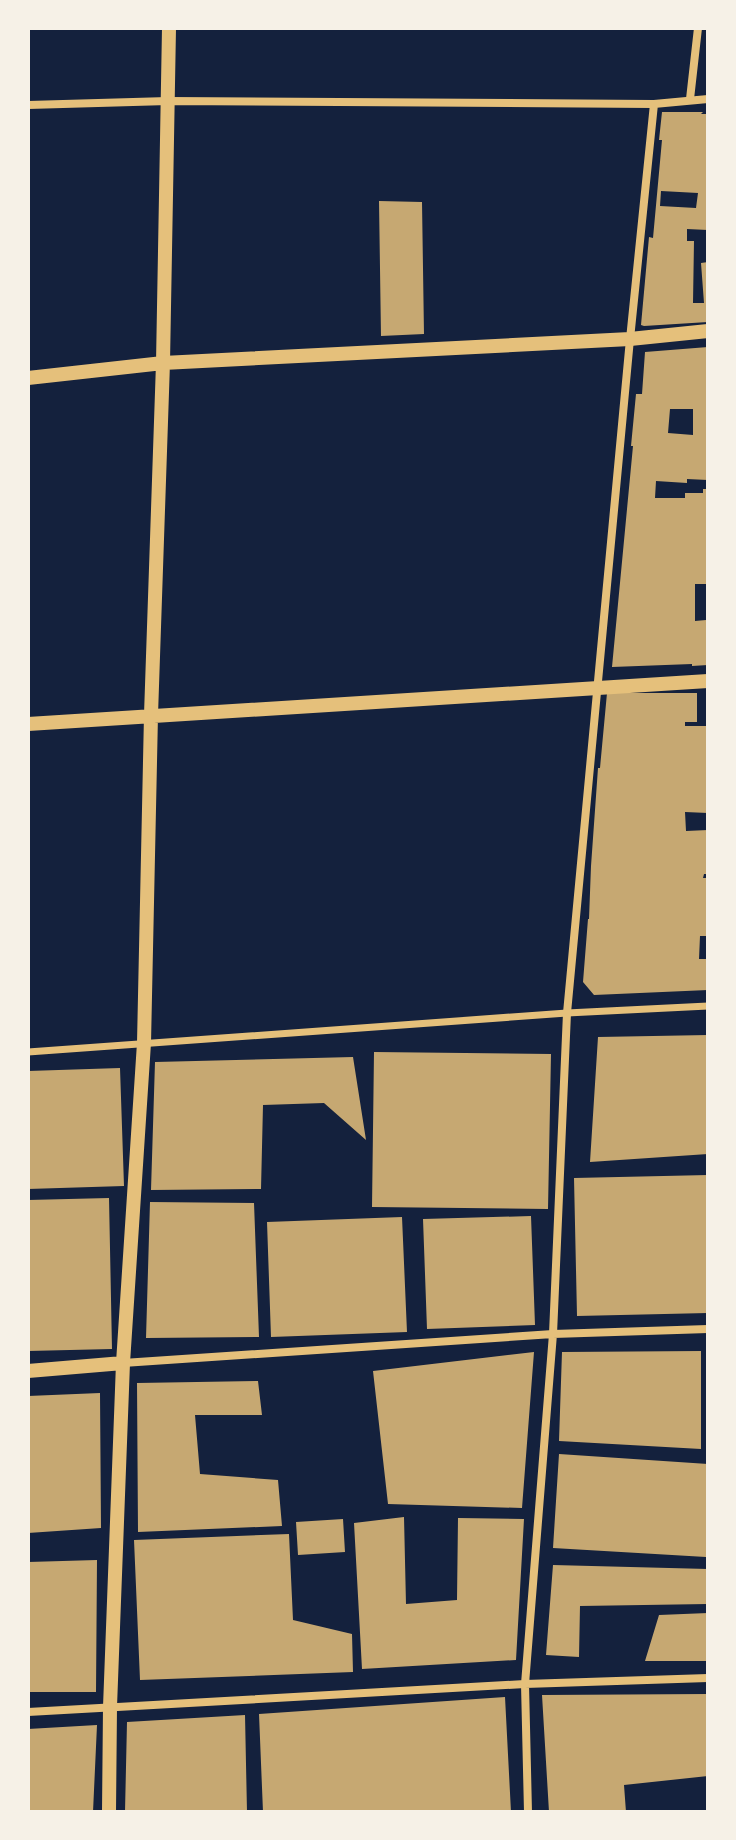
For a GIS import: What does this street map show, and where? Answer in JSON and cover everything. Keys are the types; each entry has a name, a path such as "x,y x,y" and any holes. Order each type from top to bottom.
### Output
{"street":[{"path":"109,1812 123,1363 144,1043 169,28"},
{"path":"690,99 698,28"},
{"path":"28,105 168,101 654,104 708,99"},
{"path":"528,1812 525,1684 553,1334 567,1013 654,104"},
{"path":"28,378 163,363 630,339 708,331"},
{"path":"28,724 708,681"},
{"path":"28,1052 567,1013 708,1006"},
{"path":"28,1371 553,1334 708,1329"},
{"path":"28,1712 525,1684 708,1678"}],"building":[{"path":"662,112 708,114 708,230 687,229 687,241 694,241 693,303 704,303 701,263 708,262 708,322 641,325 649,237 653,238 662,140 659,140","holes":["661,191 698,193 696,208 660,206"]},
{"path":"379,201 422,202 424,334 381,336"},
{"path":"708,347 708,480 687,479 687,483 656,481 655,498 685,498 685,493 703,493 703,489 708,489 708,584 695,584 695,621 706,620 708,665 612,667 636,394 642,394 645,352","holes":["670,409 693,409 693,435 668,433"]},
{"path":"607,693 697,693 697,722 685,722 685,726 708,726 708,813 685,812 686,831 708,830 708,874 704,874 703,878 708,878 708,936 700,936 699,959 708,959 708,990 594,995 583,982 598,768"},
{"path":"708,1035 708,1154 590,1162 598,1037"},
{"path":"374,1052 551,1054 548,1209 372,1207"},
{"path":"353,1057 366,1140 324,1103 263,1105 261,1189 151,1190 155,1062"},
{"path":"120,1068 124,1186 28,1189 28,1071"},
{"path":"708,1175 708,1313 577,1316 574,1178"},
{"path":"109,1198 112,1349 28,1351 28,1200"},
{"path":"150,1202 254,1203 259,1337 146,1338"},
{"path":"531,1216 535,1325 427,1329 423,1219"},
{"path":"402,1217 407,1332 271,1337 267,1222"},
{"path":"701,1351 701,1449 559,1441 562,1352"},
{"path":"534,1352 522,1508 388,1504 373,1371"},
{"path":"258,1381 262,1415 195,1415 200,1474 278,1480 282,1526 138,1532 137,1383"},
{"path":"100,1393 101,1528 28,1533 28,1396"},
{"path":"559,1454 708,1464 706,1557 553,1548"},
{"path":"404,1517 406,1604 457,1600 458,1518 524,1519 516,1660 362,1669 354,1523"},
{"path":"343,1519 345,1552 298,1555 296,1522"},
{"path":"289,1534 293,1620 352,1634 353,1672 140,1680 134,1540"},
{"path":"97,1560 96,1692 28,1692 28,1562"},
{"path":"553,1565 708,1569 708,1604 580,1606 579,1657 546,1655"},
{"path":"708,1613 708,1661 645,1661 659,1615"},
{"path":"708,1694 708,1776 624,1785 626,1812 549,1812 542,1695"},
{"path":"505,1697 511,1812 263,1812 259,1714"},
{"path":"245,1715 247,1812 125,1812 127,1722"},
{"path":"97,1725 93,1812 28,1812 28,1729"}]}
